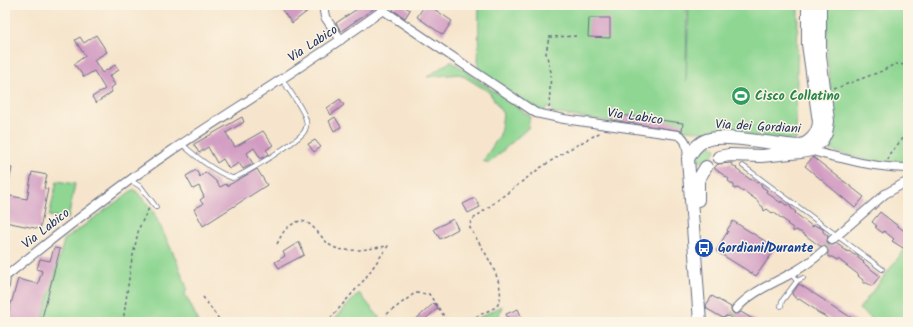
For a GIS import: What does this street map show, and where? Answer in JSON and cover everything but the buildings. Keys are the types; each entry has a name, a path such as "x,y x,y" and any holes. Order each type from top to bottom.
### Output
{"street":[{"path":"324,5 325,17 341,40"},
{"name":"Via dei Gordiani","path":"708,139 717,137 797,146 805,144 813,137 818,128 819,118 808,44 808,5"},
{"name":"Via dei Gordiani","path":"719,157 729,155 769,155 801,152 811,150 819,144 823,138 828,124 820,56 820,5"},
{"name":"Via Labico","path":"5,276 61,231 130,180 182,144 341,40 385,8 536,113 603,125 680,136 686,144 688,160"},
{"path":"698,289 700,254 698,180 706,167 719,157 721,151 719,145 713,140 708,139 696,147 688,160 700,322"},
{"path":"811,150 889,168 908,168"},
{"path":"688,160 696,167 706,167"},
{"path":"834,237 885,194 908,181"},
{"path":"740,306 754,293 790,274 815,258 822,251"},
{"path":"5,276 5,286"}],"lane":[{"path":"182,144 213,168 232,178 241,175 280,150 304,132 306,122 305,116 282,79"},
{"path":"743,166 834,237 882,269"},
{"path":"130,180 141,187 156,207"},
{"path":"790,274 797,281"},
{"path":"781,306 782,301 797,281 803,278"}],"path":[{"path":"548,116 550,99 550,72 546,52 549,37 579,36"},
{"path":"828,90 835,89 896,64 908,65"},
{"path":"465,322 496,307 500,303 501,297 497,277 492,264 470,228 470,224 473,219 540,168 568,150 601,133 603,125"},
{"path":"889,168 888,161 890,153 908,133"},
{"path":"123,322 131,264 139,228 153,202"},
{"path":"277,244 288,226 300,221 309,223 331,246 340,249 350,250 388,246 364,280 327,322"},
{"path":"387,314 415,293 429,294 448,322"},
{"path":"203,297 222,322"}],"green space":[{"path":"479,5 687,5 686,82 689,5 798,5 796,140 704,132 582,118 552,113 552,108 547,107 545,111 535,109 478,71"},
{"path":"827,5 908,5 908,165 869,160 830,150 834,124 827,56"},
{"path":"451,61 530,116 528,128 489,163 483,161 500,135 503,114 489,92 460,74 427,77"},
{"path":"710,145 716,150 715,152 703,161 698,162 698,154"},
{"path":"57,181 75,184 68,219 49,216"},
{"path":"134,189 152,209 175,257 187,288 185,294 199,322 42,322 64,240"},
{"path":"905,249 908,251 908,322 877,322 859,309"},
{"path":"359,293 383,322 332,322"},
{"path":"502,306 497,322 470,322"}],"tunnel":[{"path":"823,251 832,240"},
{"path":"728,321 736,309"}],"place":[{"name":"Cisco Collatino","path":"741,96"},
{"name":"Gordiani/Durante","path":"704,248"}]}
